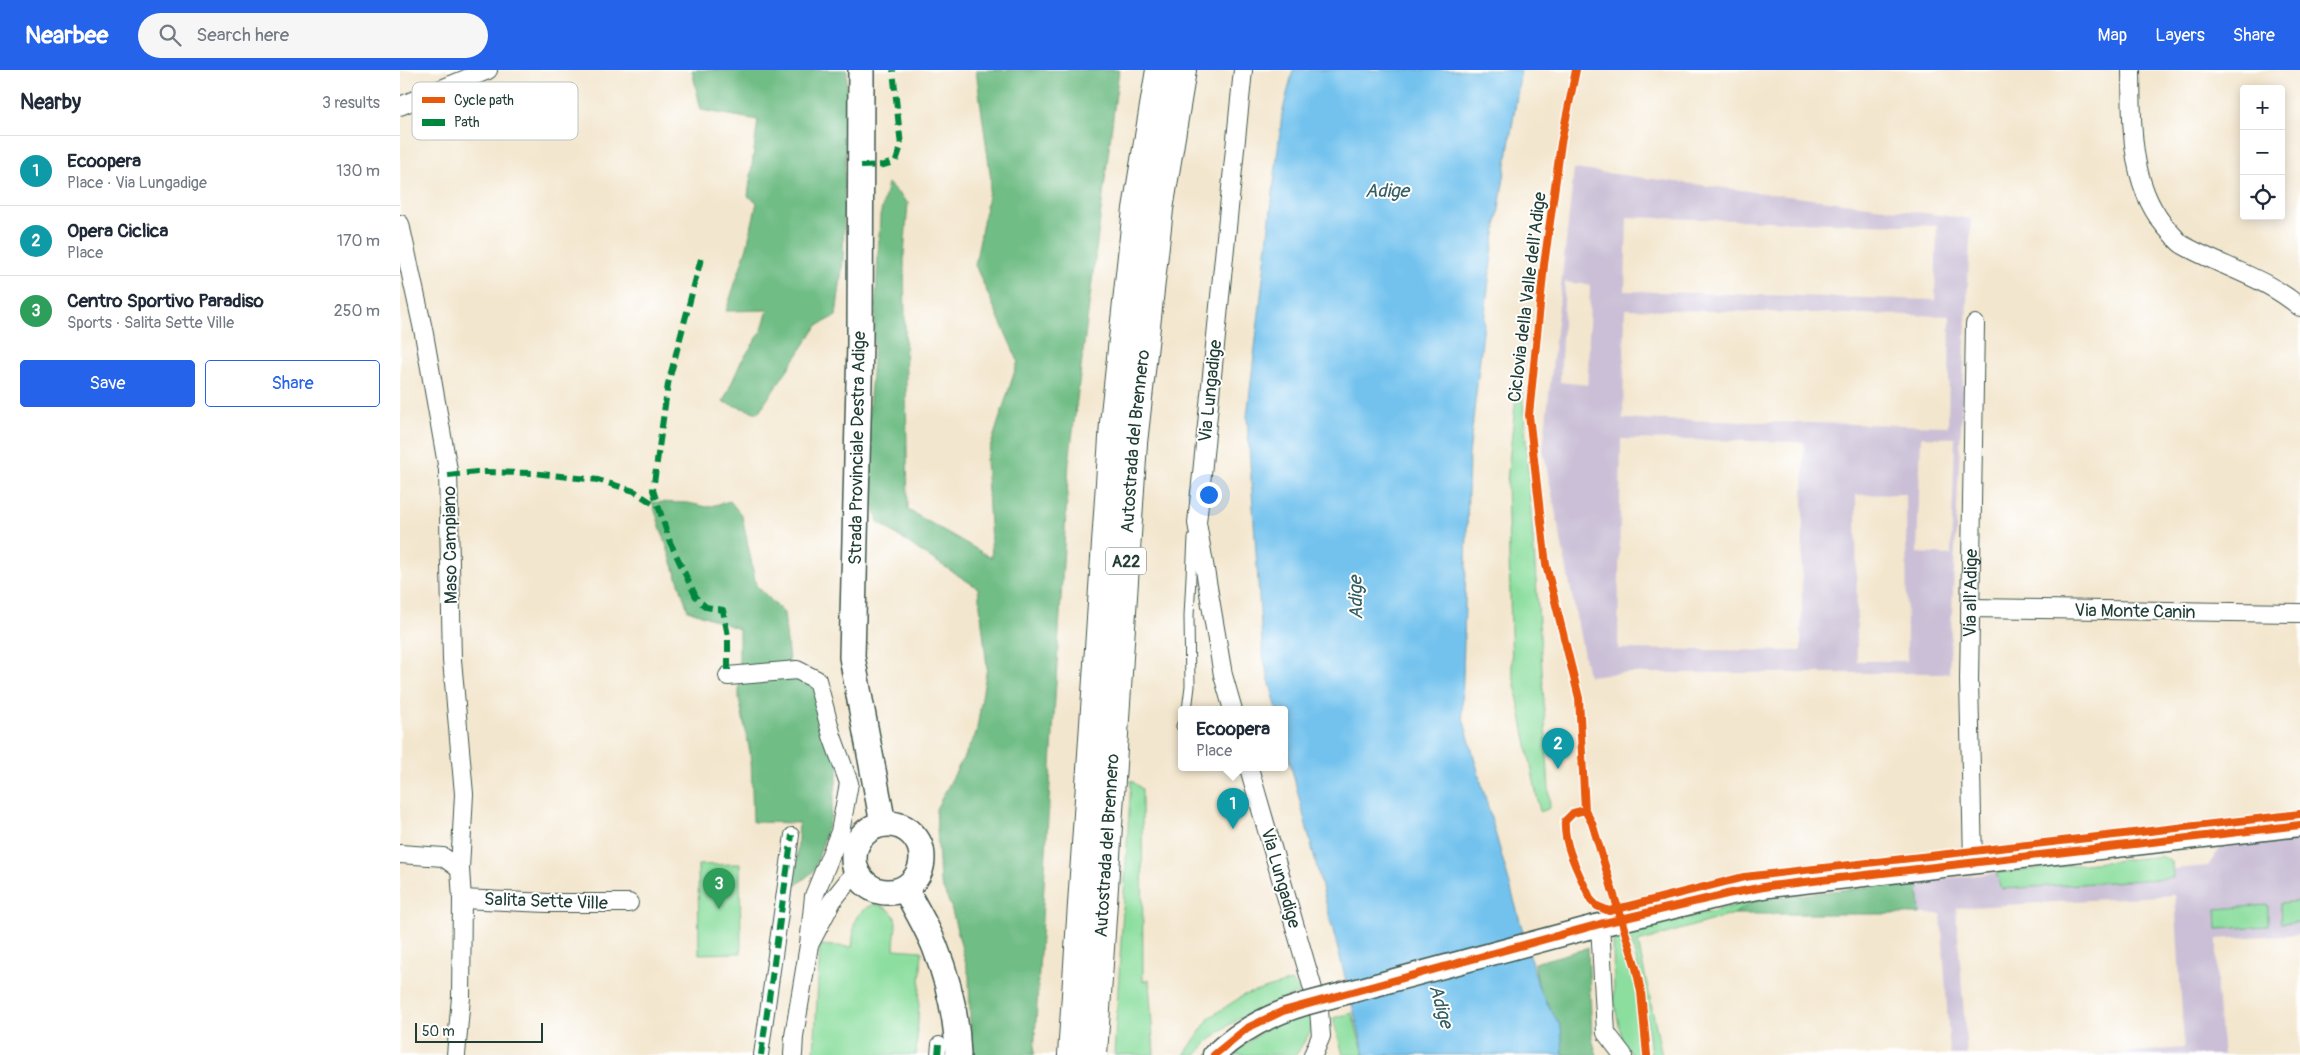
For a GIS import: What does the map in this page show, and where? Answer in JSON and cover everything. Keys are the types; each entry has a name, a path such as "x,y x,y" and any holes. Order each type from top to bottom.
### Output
{"highway":[{"name":"Autostrada del Brennero","path":"1072,1055 1114,423 1137,209 1160,70"},
{"name":"Autostrada del Brennero","path":"1093,1055 1133,443 1159,209 1182,70"}],"main road":[{"name":"Strada Provinciale Destra Adige","path":"862,70 860,343 852,658 883,824"},
{"path":"883,824 897,825 909,830 918,841 923,854 922,867 916,880 905,888 886,893 868,886 856,871 854,856 858,841 869,830 883,824"},
{"path":"905,888 935,946 950,994 958,1038 945,1051"}],"street":[{"path":"459,82 488,70"},
{"name":"Via Lungadige","path":"1232,706 1222,675 1197,523 1243,70"},
{"path":"2131,70 2133,142 2140,178 2159,220 2181,244 2282,291 2300,307"},
{"path":"400,106 412,101"},
{"name":"Maso Campiano","path":"400,224 405,273 424,334 448,470 452,660 464,794 460,869 462,899 461,997 456,1055"},
{"name":"Via all'Adige","path":"1973,862 1969,680 1975,324"},
{"name":"Via Monte Canin","path":"1970,608 2300,613"},
{"path":"728,676 797,670 817,680 832,736 849,783 840,832 814,896 793,1055"},
{"name":"Via Lungadige","path":"1250,771 1321,1036 1313,1055"},
{"path":"1214,1055 1247,1028 1283,1011 1312,1001 1594,926 1726,894 1768,886 2300,825"},
{"path":"761,1055 792,835"},
{"path":"400,854 443,858 460,869"},
{"path":"809,945 832,901 856,871"},
{"name":"Salita Sette Ville","path":"462,899 547,903 629,903"},
{"path":"1594,926 1606,1033 1623,1055"}],"lane":[{"path":"1188,706 1190,686 1189,616 1193,532 1197,523"}],"shaded area":[{"path":"1574,169 1971,219 1949,673 1622,673 1588,676 1543,449","holes":["1627,217 1937,226 1935,300 1625,291","1565,282 1590,285 1588,385 1560,382","1625,309 1950,316 1948,426 1623,419","1921,437 1955,438 1951,555 1917,553","1621,439 1804,442 1801,651 1618,649","1906,494 1907,661 1857,661 1856,495"]},
{"path":"2300,839 2300,934 2217,939 2217,992 2223,1055 2090,1055 2184,1048 2175,895 1956,908 1967,1055 1950,1055 1941,914 1920,914 1918,881 2162,856 2172,862 2173,869 2208,866 2221,847"}],"green space":[{"path":"692,70 847,70 843,261 836,316 817,326 758,413 723,402 741,362 761,332 768,310 726,311 747,247 757,202 748,196 758,120 701,110"},
{"path":"976,70 1119,70 1069,462 1034,1055 971,1055 969,976 951,907 940,882 936,809 976,734 987,667 978,588 878,522 864,472 873,360 880,216 888,183 908,203 904,255 908,510 992,558 986,460 1018,361 975,265 991,180"},
{"path":"1520,358 1540,635 1550,808 1540,812 1512,669 1507,481"},
{"path":"730,501 742,516 756,585 784,613 789,662 825,678 840,759 830,820 814,871 795,886 799,823 753,822 751,757 739,699 739,629 688,610 652,502 688,503 707,507"},
{"path":"1131,780 1142,789 1143,981 1149,980 1154,1055 1114,1055"},
{"path":"2162,856 2172,862 2173,878 2002,889 1996,873"},
{"path":"740,864 741,953 699,954 698,865"},
{"path":"1918,881 1920,914 1734,914 1756,900"},
{"path":"1756,900 1734,914 1638,942 1662,1055 1651,1055 1643,987 1631,939 1626,941 1638,985 1643,1055 1632,1055 1622,1040 1614,1001 1613,937"},
{"path":"2300,901 2300,922 2281,923 2280,903"},
{"path":"874,904 884,907 894,915 896,926 894,949 922,951 916,1055 814,1055 820,945 852,947 854,925 857,916"},
{"path":"2268,905 2268,926 2217,929 2216,909"},
{"path":"1588,948 1592,1039 1597,1055 1563,1055 1561,1027 1539,989 1534,963"},
{"path":"1291,981 1302,992 1259,1009 1231,1024 1207,1043 1197,1055 1184,1055 1210,1017 1244,995"},
{"path":"1313,1013 1311,1031 1296,1055 1229,1055 1274,1024"},
{"path":"1352,1013 1364,1055 1343,1055 1333,1018"}],"water":[{"name":"Adige","path":"1293,70 1521,70 1492,253 1469,455 1462,714 1539,989 1561,1027 1563,1055 1365,1055 1288,755 1288,706 1276,706 1263,657 1247,417 1282,114"}],"marked path":[{"path":"861,166 884,165 896,161 901,146 893,70"},
{"path":"701,259 668,384 653,490 670,542 697,599 706,607 723,610 728,636 728,676"},
{"path":"448,475 477,472 532,473 598,480 634,491 658,507"},
{"path":"761,1055 792,835"},
{"path":"938,1055 939,1044"}],"cycle path":[{"name":"Ciclovia della Valle dell'Adige","path":"1576,70 1561,143 1544,265 1529,415 1546,565 1579,698 1585,810 1592,823 1636,968 1641,992 1647,1055"},
{"path":"1585,810 1573,813 1565,821 1567,841 1591,900 1597,906 1609,911 1744,877 2300,814"},
{"path":"1214,1055 1247,1028 1283,1011 1600,924 1727,894 1769,886 2300,825"}],"place":[{"name":"Opera Ciclica","path":"1558,769"},
{"name":"Ecoopera","path":"1233,829"},
{"name":"Centro Sportivo Paradiso","path":"719,909"}]}
